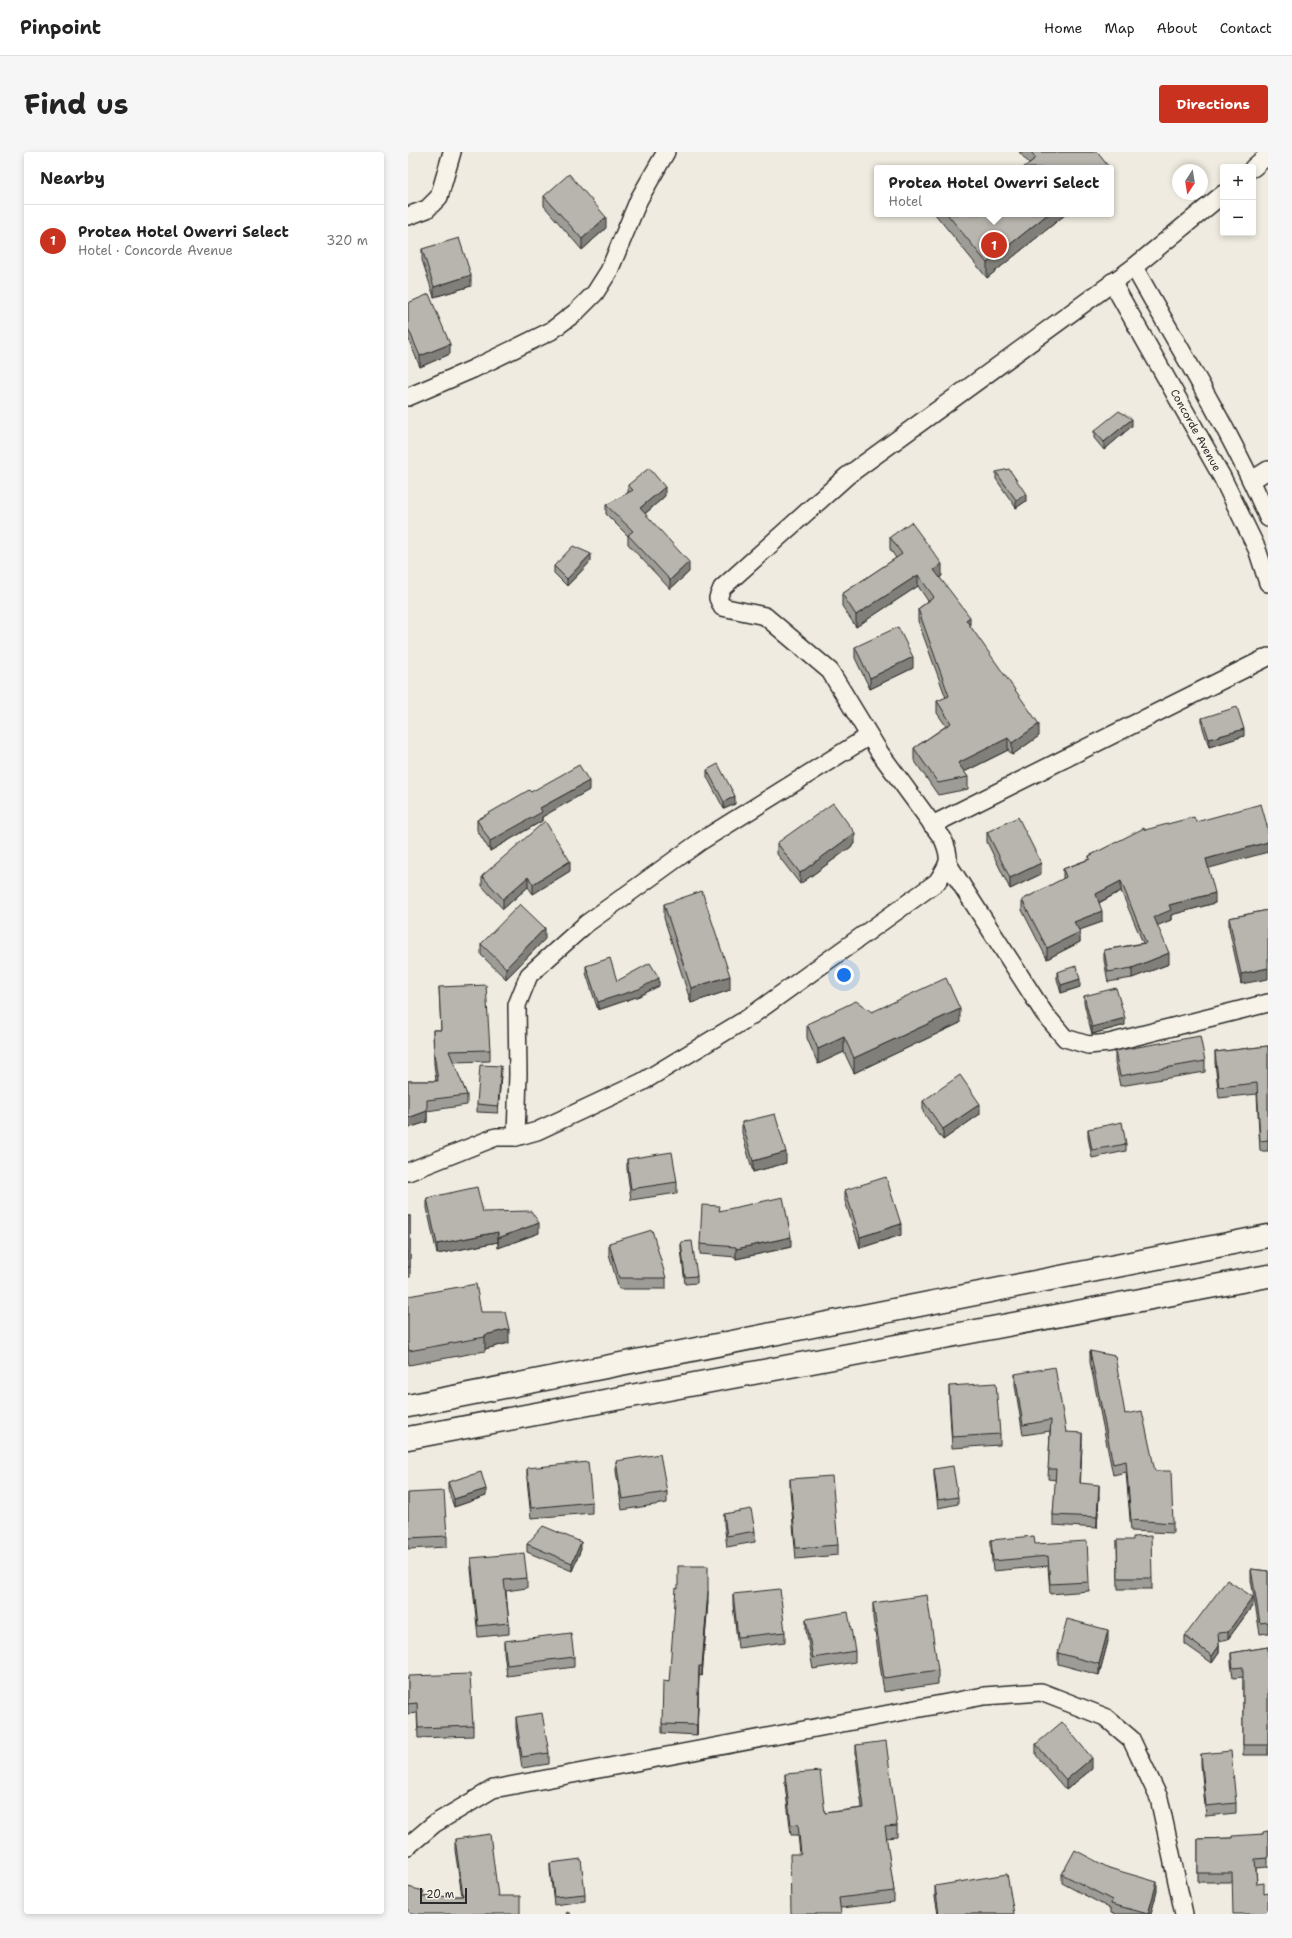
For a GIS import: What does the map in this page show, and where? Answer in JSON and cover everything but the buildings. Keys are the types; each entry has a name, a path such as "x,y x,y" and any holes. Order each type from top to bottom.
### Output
{"main road":[{"path":"408,1406 1268,1236"},
{"path":"408,1438 1268,1276"}],"street":[{"path":"408,216 427,209 439,197 452,152"},
{"path":"408,397 473,370 551,331 576,312 595,293 609,271 639,199 666,152"},
{"path":"1256,165 1268,155"},
{"path":"408,1172 496,1137 516,1137 537,1131 642,1082 748,1018 937,882 948,864 948,852 943,839 869,736 830,671 765,616 722,607 718,598 722,588 847,476 1134,267 1220,196"},
{"path":"1134,267 1252,480 1268,518"},
{"name":"Concorde Avenue","path":"1112,282 1222,477 1257,549 1268,583"},
{"path":"1252,480 1268,470"},
{"path":"932,825 1268,657"},
{"path":"516,1137 518,1074 517,1005 529,975 586,924 701,841 869,736"},
{"path":"948,864 1044,1013 1065,1038 1088,1045 1109,1043 1268,1003"},
{"path":"408,1846 434,1824 493,1789 984,1696 1040,1692 1105,1717 1131,1739 1159,1798 1184,1914"}],"place":[{"name":"Protea Hotel Owerri Select","path":"994,245"}]}
